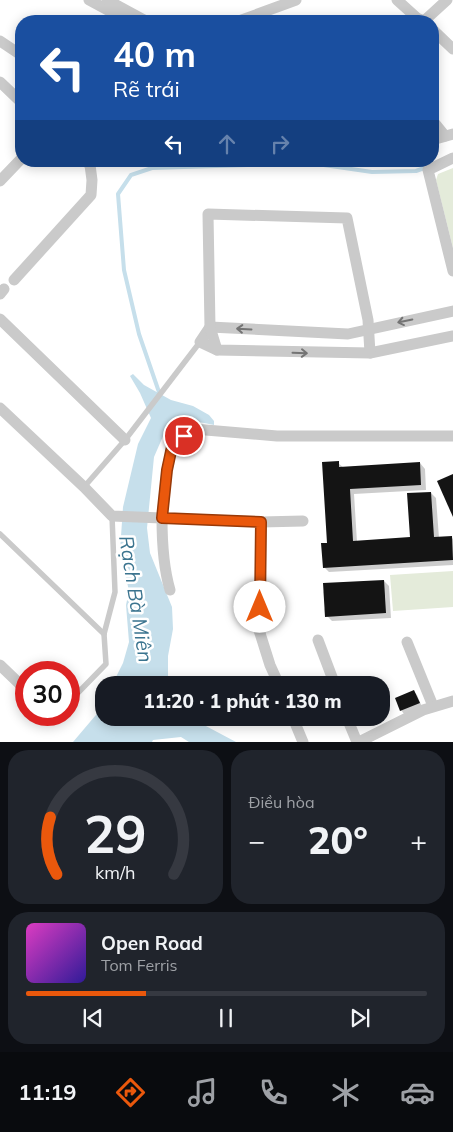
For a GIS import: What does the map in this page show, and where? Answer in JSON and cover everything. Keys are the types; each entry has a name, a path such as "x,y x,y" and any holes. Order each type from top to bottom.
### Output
{"street":[{"path":"88,0 117,15"},
{"path":"107,0 135,15"},
{"path":"258,15 296,0"},
{"path":"397,0 414,15"},
{"path":"427,15 447,0"},
{"path":"439,36 453,50"},
{"path":"0,41 15,51"},
{"path":"0,82 15,96"},
{"path":"439,126 449,135"},
{"path":"439,165 453,158"},
{"path":"0,181 15,165"},
{"path":"14,280 91,195 90,167"},
{"path":"434,167 428,170 453,271"},
{"path":"217,350 210,327 208,214 347,218 368,329 370,353"},
{"path":"210,327 348,334 453,311"},
{"path":"0,319 127,437"},
{"path":"210,327 200,342 217,350 370,353 453,336"},
{"path":"0,408 116,516 261,522 303,521"},
{"path":"170,590 165,572 158,518 173,442 194,429 277,436 453,436"},
{"path":"260,607 261,522"},
{"path":"258,627 274,676"},
{"path":"318,640 332,676"},
{"path":"407,642 433,706"},
{"path":"0,665 15,679"},
{"path":"351,726 358,742 433,706 453,701"},
{"path":"296,726 303,742"}],"lane":[{"path":"84,487 127,437 200,342"},
{"path":"80,691 106,664 104,634 115,592 116,516"},
{"path":"0,534 104,634"}],"green space":[{"path":"453,168 453,248 436,180 438,174"},
{"path":"453,571 453,607 393,611 390,575"}],"water":[{"path":"133,374 144,385 171,400 193,406 209,415 214,421 214,425 194,421 164,434 154,457 147,528 150,553 172,607 173,629 168,656 168,676 116,676 123,663 129,642 126,605 129,591 120,551 123,507 138,444 151,418 130,376"},
{"path":"95,716 95,726 206,726 236,742 189,742 181,737 153,740 152,742 73,742"}],"building":[{"path":"339,461 339,467 420,462 421,485 350,489 353,541 410,537 407,493 431,492 434,537 452,536 453,560 323,568 321,543 327,543 322,462"},
{"path":"453,474 453,517 437,481"},
{"path":"384,580 386,613 325,617 323,583"},
{"path":"414,690 420,703 400,711 395,698"}],"waterway":[{"name":"Rạch Bà Miên","path":"160,395 139,334 124,270 118,194 131,175 152,168 184,167"},
{"name":"Rạch Bà Miên","path":"338,167 372,172 416,171 427,167"}],"route":[{"path":"184,436 173,442 167,470 162,518 261,522 260,607"}]}
